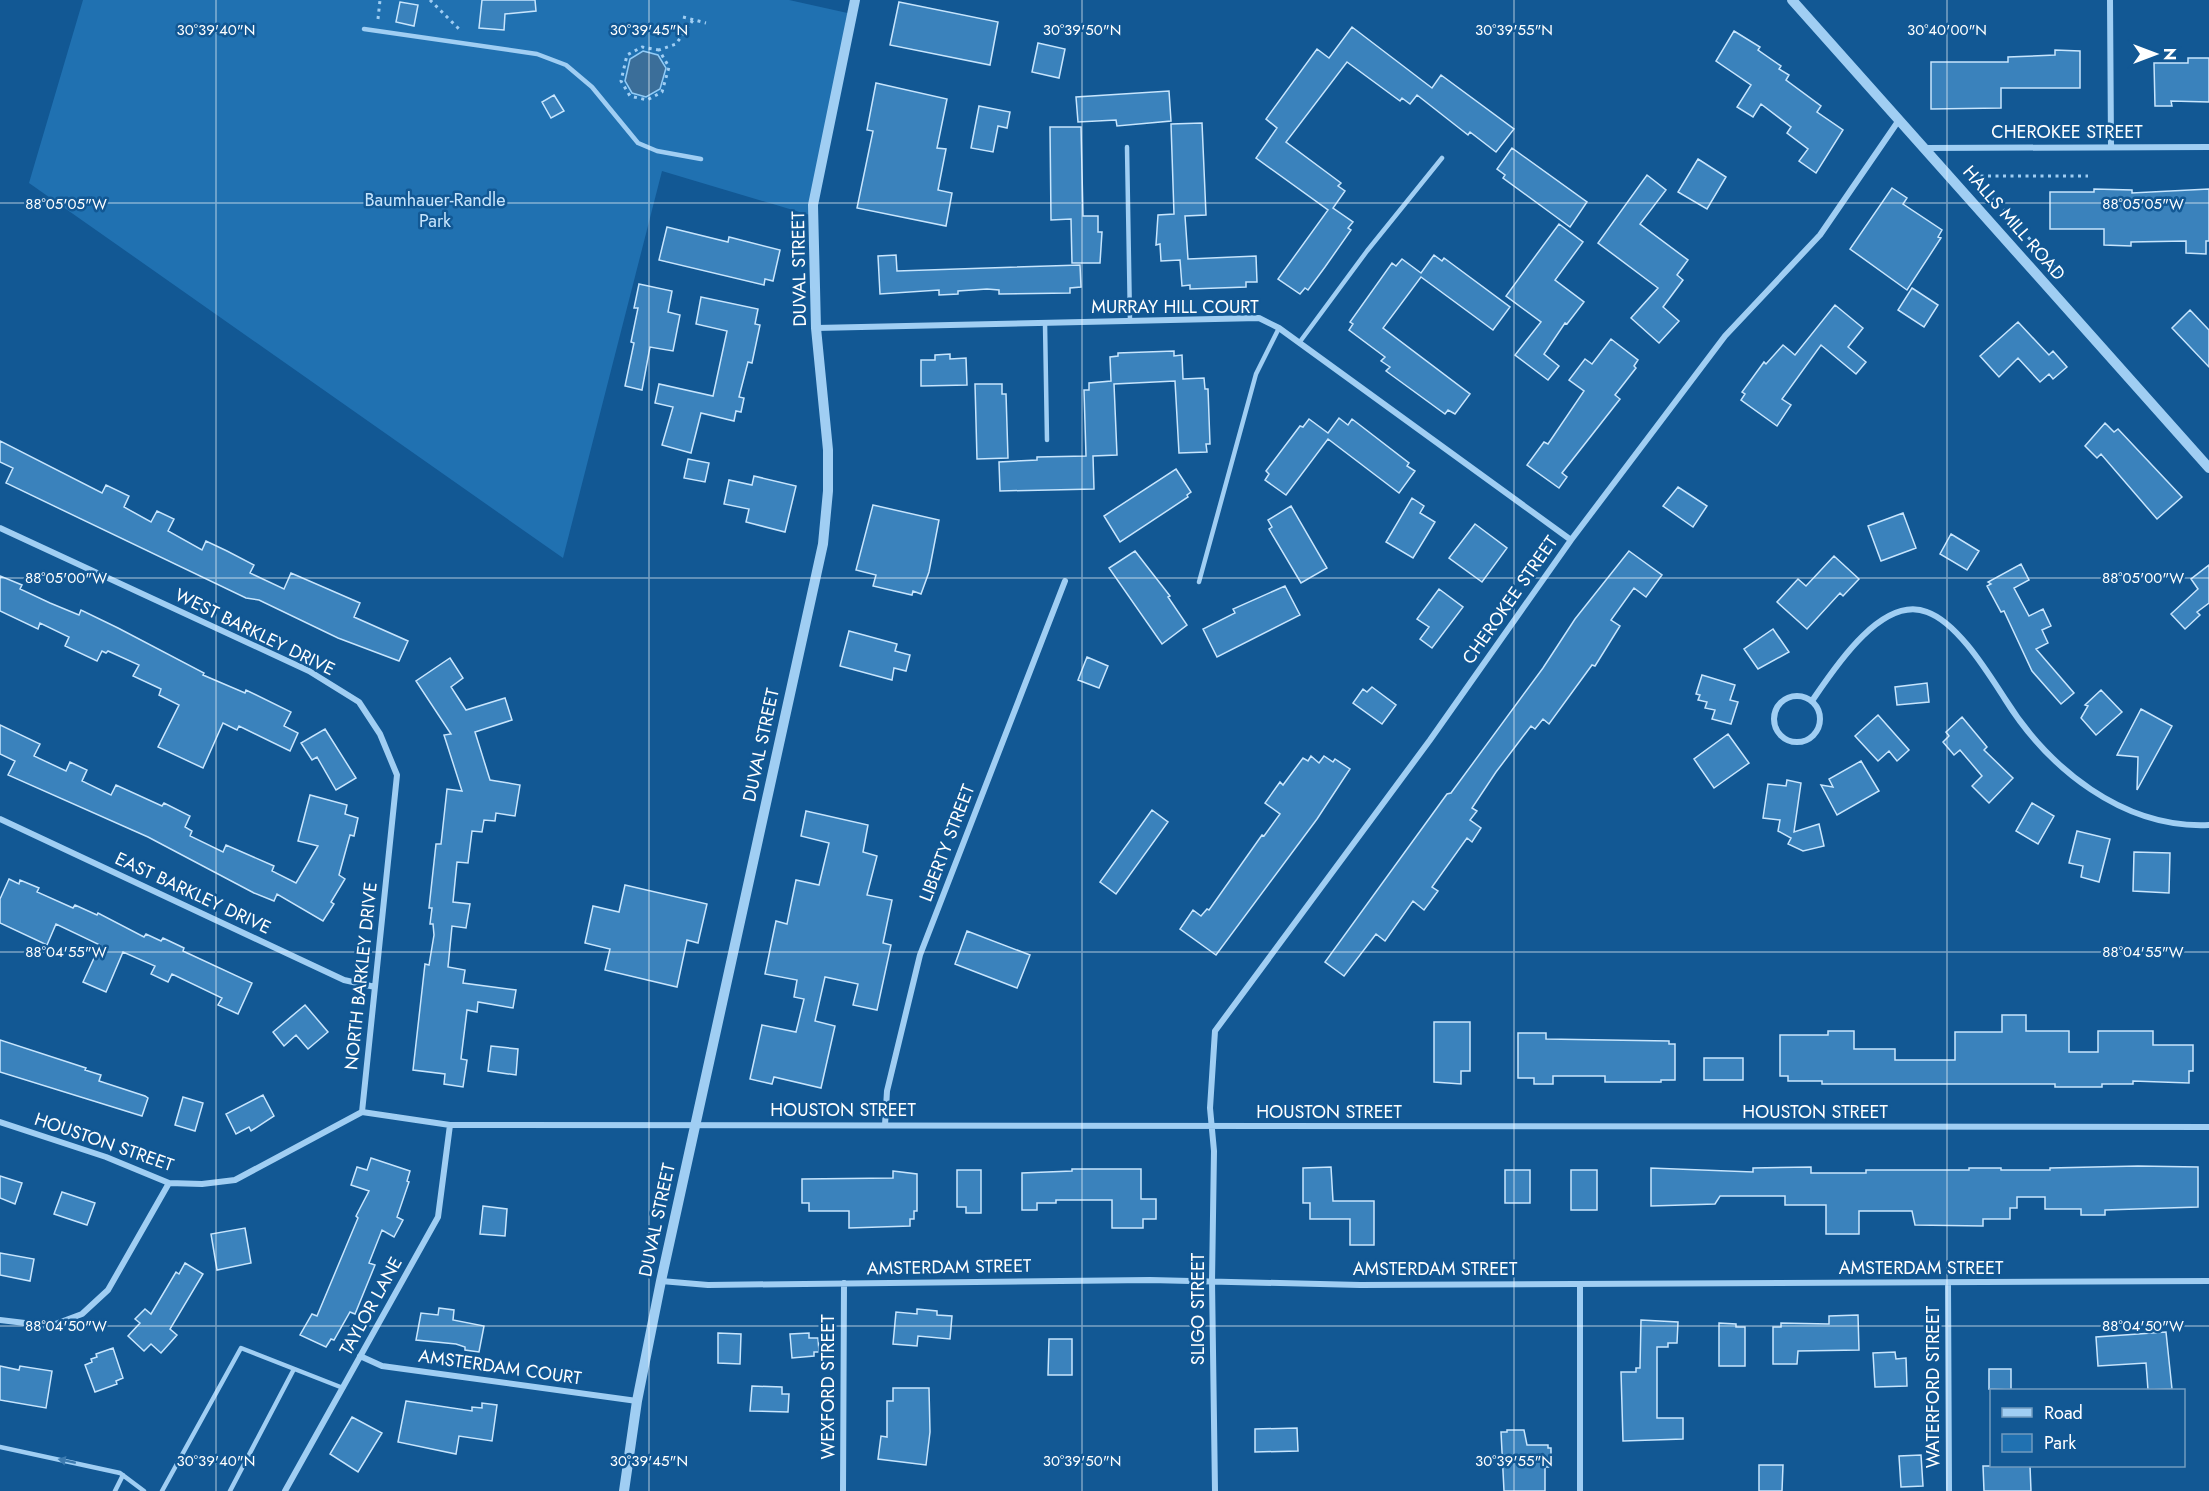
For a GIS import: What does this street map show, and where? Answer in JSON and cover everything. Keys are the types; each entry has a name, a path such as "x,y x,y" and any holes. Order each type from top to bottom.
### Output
{"street":[{"name":"DUVAL STREET","path":"624,1491 637,1401 661,1281 823,544 828,491 828,450 816,328 813,205 855,0"},
{"name":"HALLS MILL ROAD","path":"1792,0 2209,468"},
{"path":"2110,0 2111,147"},
{"name":"CHEROKEE STREET","path":"1211,1126 1210,1072 1215,1030 1430,740 1571,540 1725,336 1820,236 1899,120"},
{"name":"CHEROKEE STREET","path":"1926,148 2209,147"},
{"name":"MURRAY HILL COURT","path":"816,328 1259,318 1279,328 1571,540"},
{"name":"WEST BARKLEY DRIVE","path":"0,528 309,671 359,702 380,734 397,775 390,843"},
{"name":"LIBERTY STREET","path":"885,1125 887,1091 920,955 1065,581"},
{"path":"1812,701 1836,666 1867,631 1890,615 1910,610 1927,612 1954,632 1984,665 2032,740 2061,768 2098,794 2135,812 2167,820 2209,825"},
{"path":"1791,697 1812,701 1820,714 1818,729 1807,740 1792,741 1785,738 1776,726 1776,712 1779,705 1791,697"},
{"name":"EAST BARKLEY DRIVE","path":"0,819 344,980 375,987"},
{"name":"NORTH BARKLEY DRIVE","path":"362,1112 390,843"},
{"name":"HOUSTON STREET","path":"0,1122 106,1157 169,1183 202,1184 235,1180 362,1112 450,1125 694,1127 885,1125 2209,1127"},
{"name":"TAYLOR LANE","path":"285,1491 438,1217 450,1125"},
{"name":"SLIGO STREET","path":"1211,1126 1214,1151 1212,1281 1215,1491"},
{"path":"0,1320 50,1326 82,1314 108,1290 169,1183"},
{"name":"AMSTERDAM STREET","path":"661,1281 708,1285 1212,1281 1360,1285 2209,1281"},
{"name":"WATERFORD STREET","path":"1948,1283 1949,1491"},
{"name":"WEXFORD STREET","path":"843,1491 844,1284"},
{"path":"1580,1284 1580,1491"},
{"name":"AMSTERDAM COURT","path":"360,1356 382,1366 637,1401"}],"lane":[{"path":"364,28 472,42 537,54 566,65 592,87 639,143 657,151 701,159"},
{"path":"1127,147 1130,321"},
{"path":"1299,343 1367,250 1442,158"},
{"path":"1045,323 1047,440"},
{"path":"1199,582 1256,374 1279,328"},
{"path":"162,1491 241,1348 343,1388"},
{"path":"230,1491 294,1369"},
{"path":"0,1447 123,1475 144,1491"},
{"path":"115,1491 123,1475"}],"path":[{"path":"380,0 378,20 382,32"},
{"path":"430,0 472,42"},
{"path":"683,17 706,23"},
{"path":"659,50 669,67 662,92 647,100 630,96 621,81 627,55 642,46 659,50 676,44 693,20"},
{"path":"2064,277 1973,176 2088,176"}],"green space":[{"name":"Baumhauer-Randle Park","path":"83,0 789,0 852,14 813,216 662,171 563,558 29,183"}],"shaded area":[{"path":"643,51 658,55 666,68 660,89 646,97 632,93 625,81 630,59"}],"building":[{"path":"482,0 535,0 536,11 505,14 504,30 479,28"},
{"path":"400,2 418,5 414,26 396,22"},
{"path":"899,2 998,22 990,65 890,45"},
{"path":"1352,27 1432,88 1441,75 1514,129 1496,152 1470,132 1468,135 1417,95 1410,104 1402,98 1400,101 1347,62 1286,142 1341,183 1338,186 1345,191 1333,208 1353,222 1348,228 1351,230 1325,267 1308,290 1305,288 1300,294 1278,279 1328,210 1256,158 1277,128 1266,119 1317,49 1329,58"},
{"path":"1734,31 1760,47 1758,50 1781,66 1779,69 1789,75 1786,80 1821,106 1817,112 1843,130 1816,173 1799,161 1808,149 1787,133 1791,127 1761,104 1753,117 1737,107 1751,85 1716,61"},
{"path":"1038,43 1065,49 1059,78 1032,72"},
{"path":"2055,50 2080,51 2080,88 2001,88 2001,108 1931,109 1931,62 2008,62 2008,57 2055,55"},
{"path":"2188,58 2209,58 2209,102 2171,101 2172,106 2155,106 2154,63 2188,63"},
{"path":"876,83 947,99 937,148 946,149 938,190 952,193 946,226 857,208 873,131 867,130"},
{"path":"1169,91 1171,121 1117,126 1116,120 1078,122 1076,97"},
{"path":"554,95 564,111 551,118 542,102"},
{"path":"979,106 1010,112 1007,128 998,126 993,152 971,148"},
{"path":"1202,123 1206,215 1185,216 1188,259 1256,256 1257,282 1246,282 1246,287 1190,289 1190,285 1182,286 1180,260 1161,261 1160,244 1156,245 1158,215 1174,214 1171,124"},
{"path":"1050,127 1081,127 1083,216 1098,216 1098,232 1102,232 1100,263 1072,263 1071,219 1051,220"},
{"path":"1512,148 1587,202 1570,227 1503,178 1505,175 1497,169"},
{"path":"1698,159 1726,177 1707,209 1678,192"},
{"path":"1647,175 1666,190 1640,224 1688,260 1677,275 1683,280 1663,307 1679,321 1659,343 1631,318 1658,288 1598,243"},
{"path":"1892,188 1907,198 1903,204 1942,230 1938,237 1941,238 1907,290 1850,249"},
{"path":"2094,189 2132,190 2132,193 2209,189 2209,241 2206,241 2206,254 2186,253 2186,241 2131,242 2131,246 2104,245 2104,229 2050,229 2050,192 2094,192"},
{"path":"1559,224 1583,242 1555,280 1584,302 1567,324 1565,323 1544,354 1559,366 1548,380 1515,355 1541,322 1506,296"},
{"path":"667,227 728,242 729,237 780,250 773,281 765,279 764,285 659,260"},
{"path":"896,255 897,271 1080,265 1081,287 1070,288 1070,293 999,294 999,290 987,289 939,295 939,290 880,294 878,256"},
{"path":"1434,255 1442,261 1444,258 1510,307 1493,330 1421,277 1383,328 1470,394 1455,414 1448,410 1445,414 1386,371 1390,367 1381,361 1385,357 1349,330 1353,324 1350,322 1392,263 1396,266 1402,259 1421,273"},
{"path":"639,284 672,291 668,312 680,315 673,351 650,347 642,390 625,386 634,343 631,342 638,308 634,308"},
{"path":"1912,288 1938,305 1924,327 1898,310"},
{"path":"701,297 758,309 755,324 760,325 752,363 748,362 739,397 744,398 741,412 736,411 734,421 701,413 691,453 662,445 673,407 655,403 659,384 713,396 727,331 696,324"},
{"path":"1835,305 1863,328 1848,347 1866,362 1856,374 1821,345 1782,399 1791,405 1777,426 1741,400 1745,394 1742,392 1764,362 1766,364 1783,345 1795,355"},
{"path":"2190,310 2209,330 2209,367 2172,328"},
{"path":"2018,322 2049,355 2053,351 2067,367 2053,379 2049,374 2040,382 2018,358 1999,377 1980,356"},
{"path":"1611,339 1638,360 1634,366 1636,368 1615,395 1620,399 1562,473 1567,477 1559,488 1527,465 1544,442 1548,444 1584,391 1569,380 1585,359 1592,364"},
{"path":"1174,351 1174,356 1182,355 1183,379 1204,378 1205,389 1208,389 1210,444 1206,444 1207,452 1179,453 1175,381 1114,384 1117,455 1093,456 1094,489 1000,491 999,462 1037,460 1037,457 1086,456 1084,390 1089,390 1089,383 1111,381 1110,357 1118,356 1118,353"},
{"path":"950,354 950,359 966,358 967,385 921,386 921,360 935,360 935,355"},
{"path":"975,384 1002,384 1002,394 1006,394 1008,458 977,459"},
{"path":"1339,418 1348,425 1352,419 1409,463 1407,466 1415,471 1399,493 1328,439 1286,495 1265,480 1269,474 1266,471 1300,426 1303,427 1309,419 1328,433"},
{"path":"2105,423 2114,432 2118,429 2182,497 2157,519 2101,454 2097,458 2085,446"},
{"path":"0,441 102,493 106,485 129,496 124,507 151,522 157,511 174,519 168,531 202,550 206,541 227,551 254,565 250,573 284,589 291,573 360,603 354,617 408,641 399,661 338,638 259,600 246,598 6,483 13,468 0,462"},
{"path":"688,459 709,463 705,482 684,478"},
{"path":"1176,469 1191,492 1187,495 1188,497 1120,542 1104,516"},
{"path":"754,476 796,486 785,532 746,522 749,509 724,504 729,480 752,485"},
{"path":"1678,487 1707,506 1693,527 1663,506"},
{"path":"1412,498 1424,506 1420,513 1435,522 1413,558 1386,542"},
{"path":"873,505 939,520 929,572 921,594 913,591 912,595 873,586 876,575 856,570"},
{"path":"1291,506 1327,568 1301,583 1269,529 1272,527 1268,520"},
{"path":"1903,513 1916,548 1881,561 1868,526"},
{"path":"1475,524 1507,548 1482,582 1449,558"},
{"path":"1951,534 1979,551 1967,570 1940,554"},
{"path":"1135,551 1170,596 1168,597 1187,625 1162,644 1109,568"},
{"path":"1629,551 1662,575 1646,597 1634,588 1611,620 1620,626 1595,666 1592,665 1549,724 1543,719 1535,729 1531,726 1496,772 1472,808 1477,811 1470,820 1481,828 1472,842 1467,838 1432,887 1438,891 1424,910 1413,901 1385,941 1376,934 1344,976 1325,962 1447,794 1451,793 1543,668 1575,619"},
{"path":"1834,556 1859,579 1843,596 1840,593 1807,629 1777,602 1798,579 1806,586"},
{"path":"2021,564 2029,580 2014,588 2029,616 2043,609 2051,626 2042,630 2048,643 2036,649 2074,693 2061,704 2032,671 2004,611 2001,612 1987,586 1991,584 1988,582"},
{"path":"2209,565 2209,603 2197,612 2200,615 2185,629 2171,614 2198,589 2191,579"},
{"path":"0,576 22,585 20,589 50,603 79,615 81,610 118,628 204,673 203,675 245,693 246,690 291,712 284,726 298,733 290,751 239,726 237,730 223,723 203,768 158,747 179,705 159,695 161,689 133,676 139,665 108,651 106,653 102,651 97,661 65,646 69,637 40,623 38,629 0,611"},
{"path":"1285,586 1300,615 1217,657 1203,629 1235,613 1233,609"},
{"path":"1439,589 1463,607 1432,648 1420,639 1429,627 1417,619"},
{"path":"1773,629 1789,652 1758,669 1744,649"},
{"path":"849,631 897,644 895,651 910,655 906,671 894,668 892,680 840,666"},
{"path":"1087,657 1108,666 1099,688 1078,680"},
{"path":"450,658 463,678 451,687 466,710 505,698 512,720 475,732 490,780 520,785 515,816 496,813 495,821 484,820 482,832 472,831 468,863 457,862 453,902 470,904 466,928 452,926 448,967 465,970 463,983 516,990 513,1008 478,1002 477,1012 467,1010 461,1059 467,1060 463,1087 444,1084 445,1074 413,1070 425,964 429,965 434,935 433,924 430,924 432,908 429,908 436,844 441,844 447,789 462,791 444,735 451,734 416,681"},
{"path":"1702,675 1735,685 1730,700 1738,702 1731,724 1712,719 1715,710 1705,708 1707,702 1698,700 1700,695 1696,694"},
{"path":"1927,683 1929,702 1897,705 1895,687"},
{"path":"1372,687 1396,705 1382,724 1353,703 1363,689 1367,692"},
{"path":"2101,690 2122,712 2096,735 2081,718 2088,706 2085,705"},
{"path":"2141,709 2172,726 2137,790 2138,757 2117,755"},
{"path":"1878,715 1909,750 1897,761 1889,751 1878,761 1855,736"},
{"path":"1962,717 1987,747 1984,750 2013,778 1989,803 1972,786 1982,776 1960,750 1954,755 1943,742 1949,736 1946,732"},
{"path":"0,725 40,744 34,756 66,771 70,762 87,770 82,781 111,795 116,785 162,806 164,803 190,816 185,827 192,831 190,836 223,852 226,845 274,866 272,871 296,883 318,846 298,841 310,795 347,805 345,814 358,818 354,836 350,835 339,875 345,879 331,902 334,904 323,921 277,894 274,901 254,893 148,837 8,775 15,761 0,754"},
{"path":"325,729 356,778 336,790 317,757 312,760 301,743"},
{"path":"1728,734 1749,763 1714,788 1694,759"},
{"path":"1311,756 1319,763 1324,756 1333,762 1335,759 1350,769 1317,819 1216,955 1180,929 1193,910 1201,916 1207,909 1209,910 1262,835 1264,836 1280,814 1265,803 1280,782 1283,785 1303,758 1308,761"},
{"path":"1861,761 1879,791 1837,815 1821,785 1833,787 1829,779"},
{"path":"1787,780 1801,783 1794,832 1819,824 1824,846 1803,851 1788,844 1791,838 1778,831 1780,820 1763,818 1768,784 1786,786"},
{"path":"2032,803 2054,816 2038,844 2016,831"},
{"path":"1152,810 1168,822 1116,894 1100,882"},
{"path":"806,811 868,825 863,852 877,856 867,895 892,900 883,943 891,945 877,1010 853,1005 858,984 825,977 815,1021 835,1026 821,1088 774,1077 772,1084 750,1079 762,1025 796,1032 804,999 794,997 797,980 765,974 776,921 787,924 796,880 819,885 829,843 801,836"},
{"path":"2077,831 2110,839 2099,882 2081,877 2083,866 2069,863"},
{"path":"2134,852 2170,853 2169,893 2133,891"},
{"path":"9,879 19,884 20,880 39,888 37,892 73,908 75,905 97,915 98,913 144,937 146,934 161,941 163,938 184,948 183,951 252,983 238,1014 218,1005 222,998 172,974 168,982 151,974 155,966 123,952 106,992 83,982 100,945 56,924 47,945 0,923 0,899"},
{"path":"625,885 707,904 698,943 687,940 677,987 605,970 610,949 585,943 593,906 619,912"},
{"path":"967,931 1030,955 1017,988 955,964"},
{"path":"305,1005 328,1032 308,1049 296,1035 284,1046 273,1032"},
{"path":"2002,1015 2026,1015 2026,1031 2069,1031 2069,1052 2098,1052 2098,1031 2153,1031 2153,1045 2193,1045 2193,1071 2189,1071 2189,1083 2133,1081 2133,1084 2102,1084 2102,1087 2055,1087 2055,1084 1822,1084 1822,1081 1788,1081 1788,1076 1780,1076 1780,1035 1828,1035 1828,1031 1854,1031 1854,1049 1895,1049 1895,1060 1955,1060 1955,1032 2002,1032"},
{"path":"1434,1022 1470,1022 1470,1071 1461,1071 1461,1084 1434,1082"},
{"path":"1518,1033 1546,1033 1546,1039 1669,1041 1669,1044 1675,1044 1675,1080 1605,1082 1605,1076 1553,1076 1553,1084 1534,1084 1534,1078 1518,1078"},
{"path":"0,1040 86,1068 85,1070 101,1075 99,1081 145,1096 148,1098 142,1116 0,1072"},
{"path":"491,1046 518,1049 516,1075 488,1071"},
{"path":"1704,1058 1743,1058 1743,1080 1704,1080"},
{"path":"263,1095 274,1116 251,1131 249,1127 236,1134 226,1114"},
{"path":"183,1097 203,1103 195,1131 175,1125"},
{"path":"371,1158 410,1171 407,1181 409,1182 397,1217 403,1220 394,1237 382,1230 369,1263 375,1265 355,1314 350,1312 334,1340 331,1339 326,1347 300,1335 312,1314 317,1316 358,1218 356,1216 369,1191 351,1185 357,1167 367,1170"},
{"path":"1331,1167 1333,1201 1374,1201 1374,1245 1350,1245 1350,1219 1310,1219 1310,1203 1303,1203 1303,1168"},
{"path":"1811,1167 1811,1173 1866,1173 1866,1170 2001,1168 2001,1170 2050,1170 2050,1168 2198,1167 2198,1207 2105,1210 2105,1215 2081,1215 2081,1209 2045,1209 2045,1197 2017,1197 2017,1208 2010,1208 2010,1219 1983,1219 1983,1226 1915,1225 1912,1211 1859,1211 1859,1234 1826,1234 1826,1205 1785,1205 1785,1196 1720,1196 1715,1204 1651,1206 1651,1168 1753,1172 1753,1168"},
{"path":"1072,1169 1141,1169 1141,1199 1156,1199 1156,1219 1143,1219 1143,1228 1112,1228 1112,1200 1056,1200 1056,1203 1037,1203 1037,1210 1022,1210 1022,1173 1072,1171"},
{"path":"957,1170 981,1170 981,1213 966,1213 966,1207 957,1207"},
{"path":"1505,1170 1530,1170 1530,1203 1505,1203"},
{"path":"1571,1170 1597,1170 1597,1210 1571,1210"},
{"path":"893,1171 917,1174 917,1211 914,1211 914,1219 910,1219 910,1226 849,1228 849,1211 809,1211 809,1203 802,1203 802,1179 893,1178"},
{"path":"0,1176 22,1183 15,1204 0,1198"},
{"path":"62,1192 95,1203 87,1225 54,1214"},
{"path":"483,1206 507,1209 505,1236 480,1234"},
{"path":"245,1228 251,1263 217,1270 211,1234"},
{"path":"0,1253 34,1259 30,1281 0,1275"},
{"path":"185,1263 203,1274 170,1329 177,1335 161,1353 151,1344 144,1351 128,1336 140,1323 135,1319 145,1309 151,1314 176,1272 179,1274"},
{"path":"439,1308 454,1310 453,1320 484,1326 479,1352 465,1350 465,1347 456,1344 416,1340 421,1313 438,1315"},
{"path":"917,1309 937,1311 937,1315 952,1316 950,1339 918,1336 917,1346 893,1344 896,1312 917,1314"},
{"path":"1858,1315 1859,1350 1798,1351 1797,1364 1773,1364 1773,1327 1781,1327 1781,1323 1829,1324 1829,1316"},
{"path":"1641,1320 1678,1322 1677,1343 1668,1343 1668,1347 1657,1347 1657,1418 1683,1418 1683,1439 1623,1441 1621,1372 1636,1372 1636,1368 1640,1368"},
{"path":"1719,1323 1745,1327 1745,1366 1719,1366"},
{"path":"2166,1332 2172,1389 2148,1389 2146,1363 2098,1366 2096,1337"},
{"path":"718,1333 741,1334 740,1364 718,1363"},
{"path":"809,1333 809,1338 818,1338 819,1352 814,1352 814,1356 792,1358 790,1334"},
{"path":"1049,1339 1072,1339 1072,1375 1048,1375"},
{"path":"113,1348 123,1378 116,1381 117,1384 95,1392 85,1365 97,1357 96,1354"},
{"path":"1895,1352 1896,1359 1906,1358 1907,1386 1875,1387 1873,1353"},
{"path":"0,1366 19,1370 20,1366 52,1371 46,1408 0,1400"},
{"path":"1989,1369 2011,1369 2011,1389 1989,1389"},
{"path":"752,1386 782,1387 782,1394 789,1394 788,1412 750,1411"},
{"path":"893,1388 929,1388 930,1432 926,1465 878,1459 881,1436 887,1437 887,1401 893,1401"},
{"path":"406,1401 472,1411 472,1407 482,1408 482,1403 497,1405 492,1441 459,1436 456,1454 398,1442"},
{"path":"352,1417 382,1433 358,1472 330,1454"},
{"path":"1297,1428 1298,1451 1255,1452 1255,1429"},
{"path":"1507,1430 1524,1430 1527,1445 1548,1445 1548,1448 1551,1448 1551,1467 1545,1467 1545,1491 1504,1491 1501,1432 1507,1432"},
{"path":"1921,1455 1923,1486 1901,1487 1899,1456"},
{"path":"1759,1465 1783,1465 1782,1491 1759,1491"},
{"path":"1983,1466 2030,1467 2031,1491 1984,1491"}]}
